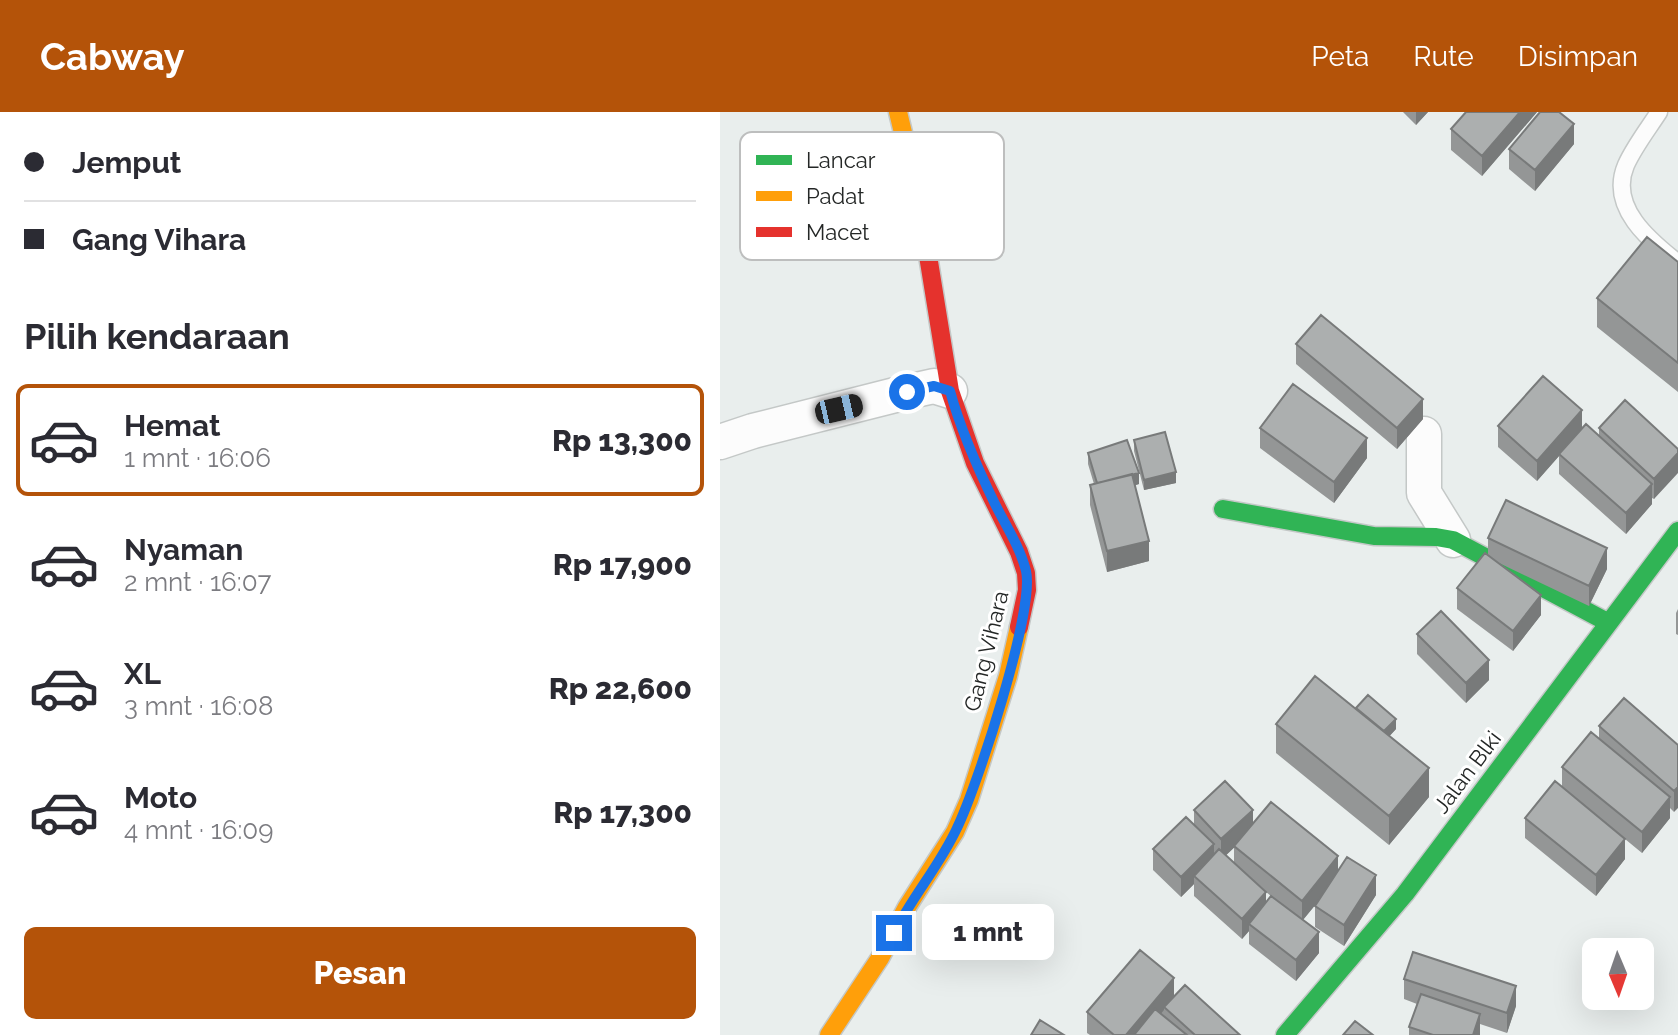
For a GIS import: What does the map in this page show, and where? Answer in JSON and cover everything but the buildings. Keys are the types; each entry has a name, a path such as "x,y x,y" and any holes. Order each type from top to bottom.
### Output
{"street":[{"name":"Gang Vihara","path":"898,112 903,132"},
{"name":"Gang Vihara","path":"829,1035 880,958 907,907 955,832 969,800 1008,676 1027,590 1026,573 1019,552 975,463 950,391 928,260"},
{"path":"720,442 804,417 934,386 950,391"},
{"path":"1424,434 1424,493 1453,540"},
{"path":"1223,509 1374,536 1453,540 1609,623"},
{"name":"Jalan Blki","path":"1285,1035 1405,894 1678,531"}],"lane":[{"path":"1659,112 1626,165 1624,197 1634,222 1644,235 1678,263"}],"traffic: fast":[{"path":"1223,509 1374,536 1453,540 1609,623"},
{"path":"1285,1035 1405,894 1678,531"}],"traffic: slow":[{"path":"898,112 903,132"},
{"path":"829,1035 880,958 907,907 955,832 969,800 1008,676 1019,627"}],"traffic: jam":[{"path":"929,260 950,391 975,463 1019,552 1026,573 1027,590 1019,627"}],"route":[{"path":"894,933 955,832 969,800 1008,676 1027,590 1026,573 1019,552 975,463 950,391 934,386 907,392"}]}
